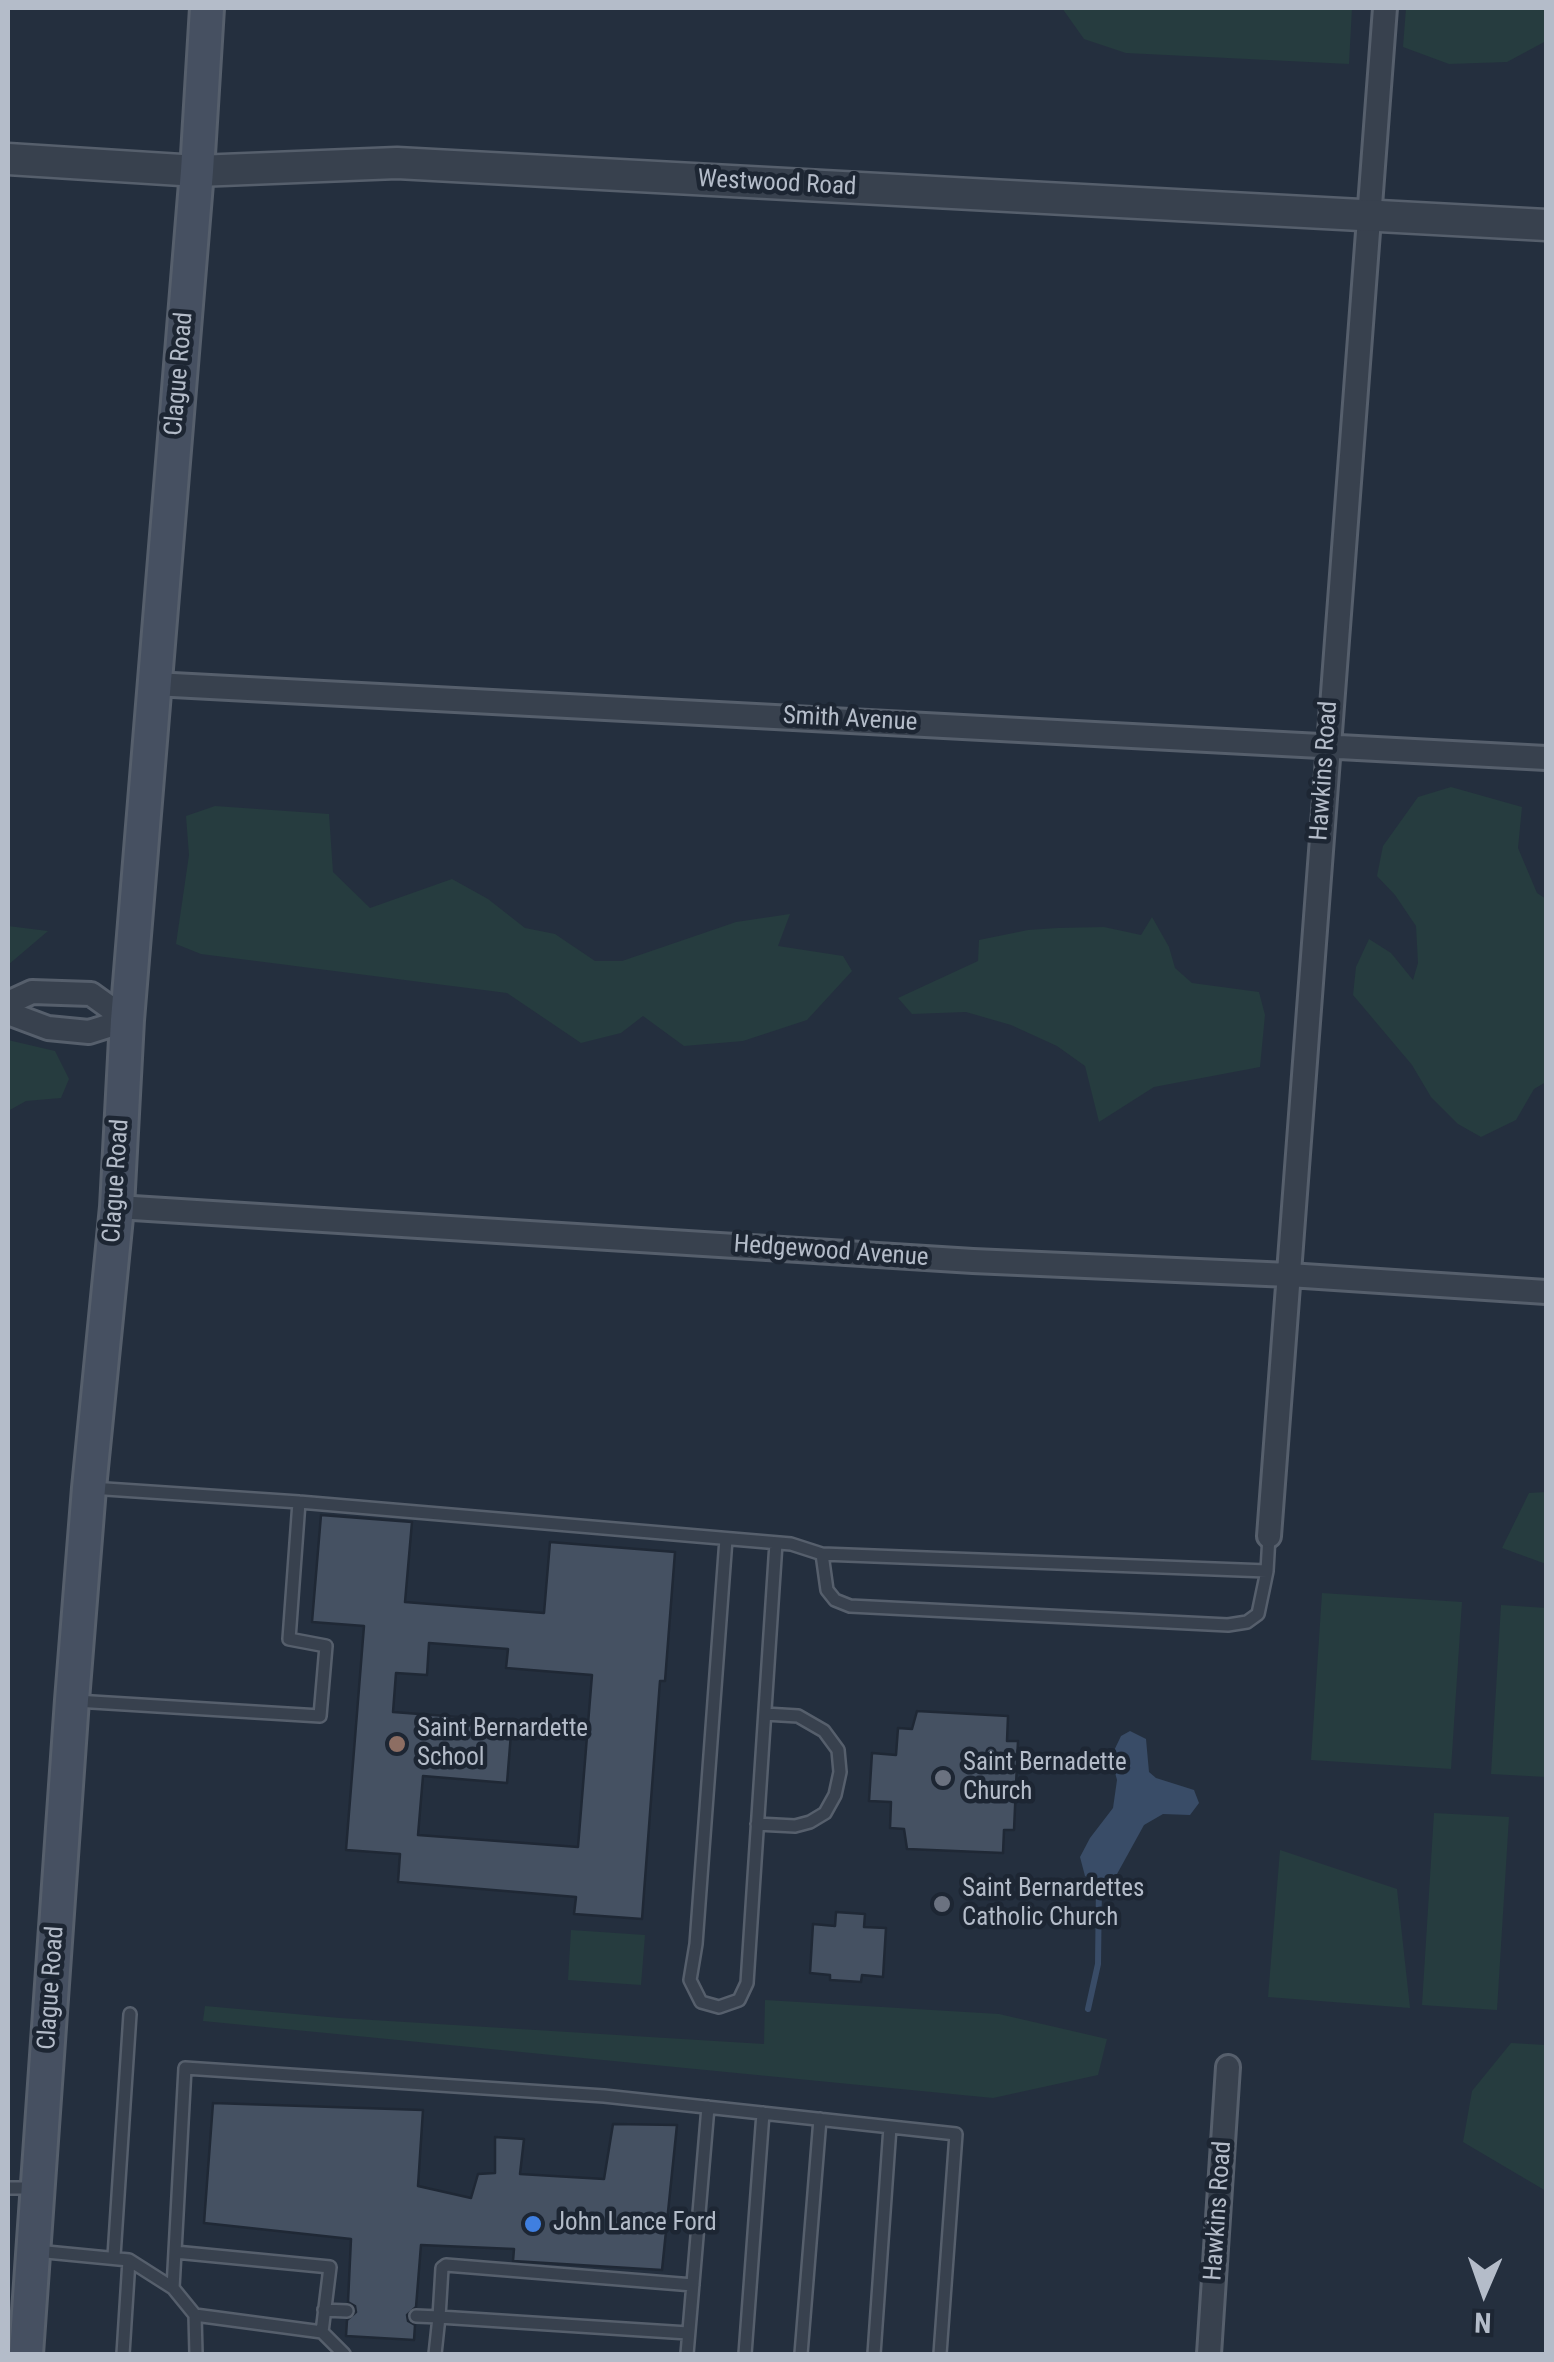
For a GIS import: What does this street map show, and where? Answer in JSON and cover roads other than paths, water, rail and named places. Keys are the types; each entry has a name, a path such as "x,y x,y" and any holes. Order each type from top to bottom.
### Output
{"main road":[{"name":"Clague Road","path":"29,2354 34,2251 23,2188 117,1208 127,1020 207,8"}],"street":[{"name":"Hawkins Road","path":"1269,1536 1384,8"},
{"name":"Westwood Road","path":"8,160 197,171 396,163 1546,225"},
{"name":"Smith Avenue","path":"154,684 1546,758"},
{"path":"8,1003 32,992 91,994 127,1020"},
{"path":"8,1013 48,1028 89,1032 127,1020"},
{"name":"Hedgewood Avenue","path":"117,1208 1546,1292"},
{"name":"Hawkins Road","path":"1209,2354 1228,2066"}],"lane":[{"path":"89,1488 776,1543 822,1554 1267,1572"},
{"path":"72,1700 320,1716 326,1646 289,1639 299,1502"},
{"path":"822,1554 828,1590 835,1600 850,1606 1228,1625 1247,1622 1258,1614 1267,1572 1269,1536"},
{"path":"726,1539 690,1980 701,2002 718,2007 739,2000 748,1982 776,1543"},
{"path":"757,1824 795,1826 825,1813 835,1795 840,1772 838,1750 824,1731 798,1716 764,1714"},
{"path":"114,2256 130,2014"},
{"path":"173,2288 184,2068 604,2096 956,2134 940,2354"},
{"path":"687,2354 708,2107"},
{"path":"745,2354 763,2113"},
{"path":"801,2354 820,2120"},
{"path":"874,2354 890,2127"},
{"path":"34,2251 129,2260 173,2288 195,2315 196,2354"},
{"path":"175,2252 330,2267 322,2332"},
{"path":"122,2354 129,2260"},
{"path":"436,2354 442,2268 446,2265 692,2285"},
{"path":"324,2310 347,2311"},
{"path":"195,2315 322,2332 344,2354"},
{"path":"416,2316 688,2333"}],"water":[{"path":"1130,1731 1146,1739 1149,1772 1194,1790 1199,1803 1190,1815 1163,1814 1144,1825 1117,1874 1099,1884 1085,1876 1080,1857 1113,1808 1117,1780 1111,1757 1121,1736"}],"waterway":[{"path":"1088,2009 1098,1964 1099,1884"}],"place":[{"name":"Saint Bernardette School","path":"397,1744"},
{"name":"Saint Bernadette Church","path":"943,1778"},
{"name":"Saint Bernardettes Catholic Church","path":"942,1904"},
{"name":"John Lance Ford","path":"533,2224"}]}
